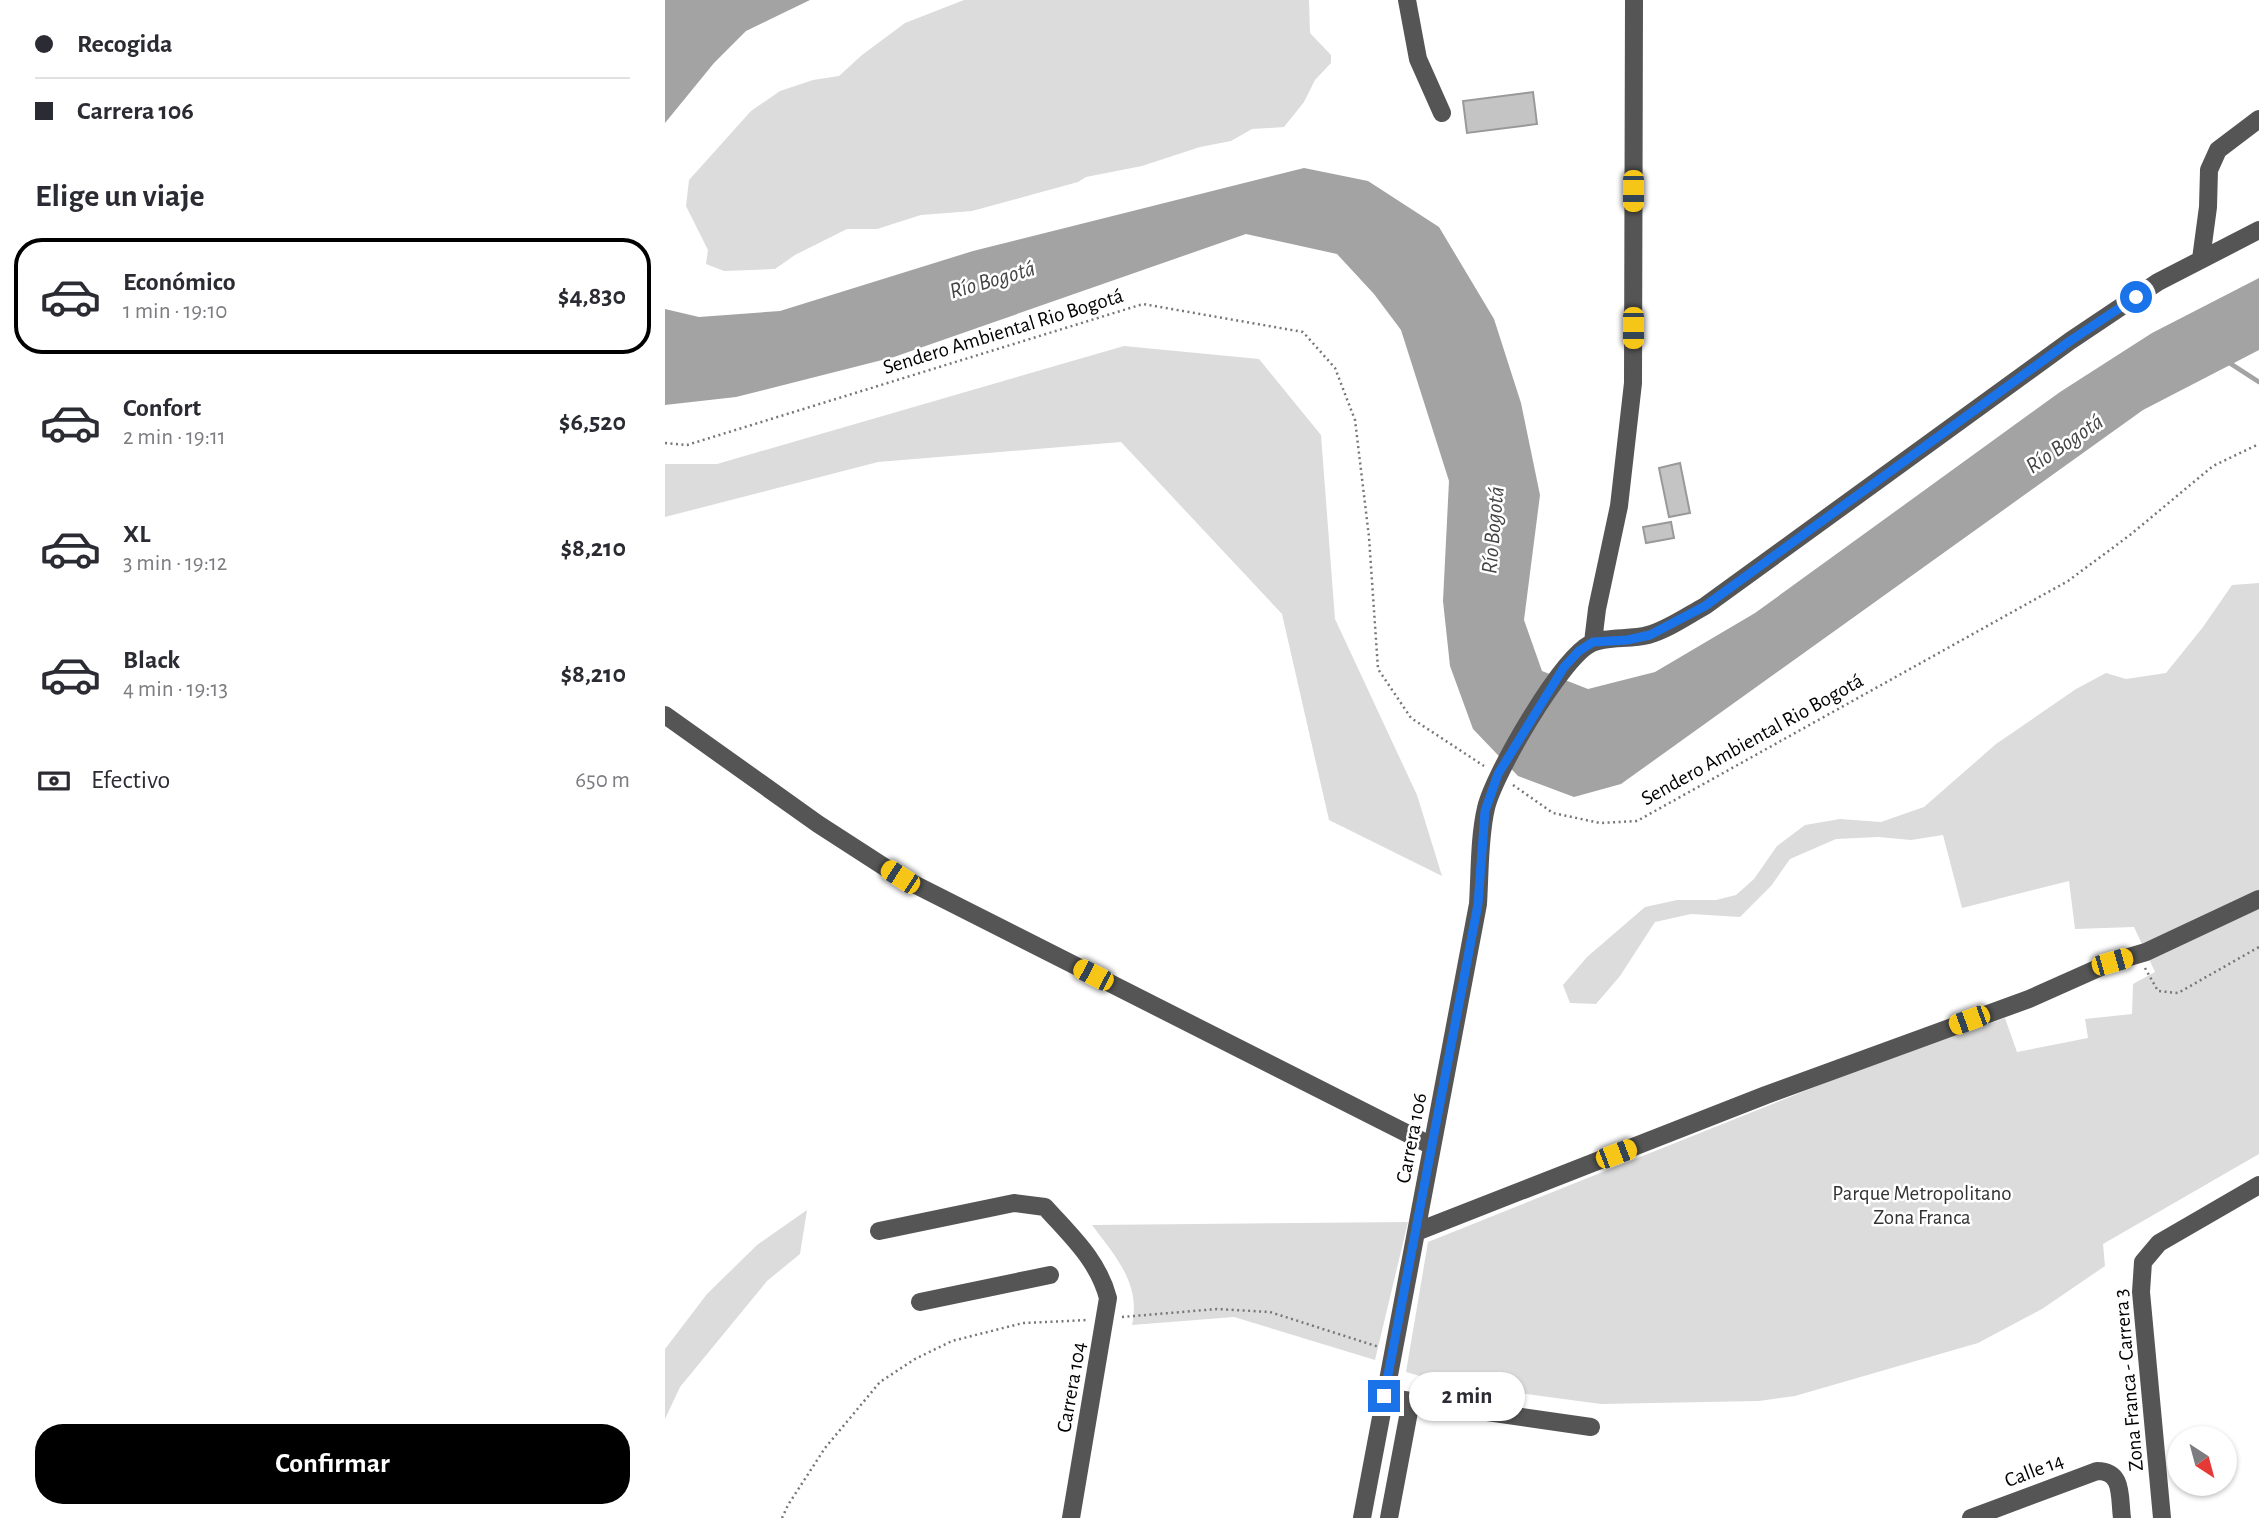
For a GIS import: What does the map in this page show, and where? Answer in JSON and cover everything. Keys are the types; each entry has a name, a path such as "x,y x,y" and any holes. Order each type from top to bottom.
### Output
{"street":[{"path":"1407,0 1418,58 1442,113"},
{"path":"1634,0 1633,383 1619,506 1597,609 1593,642 1627,640 1650,635 1705,606 2070,341 2158,282 2259,230"},
{"path":"2201,259 2208,207 2209,170 2218,150 2259,119"},
{"name":"Carrera 106","path":"1362,1518 1478,904 1485,811 1500,770 1564,667 1579,651 1593,642"},
{"path":"665,715 818,824 900,877 1432,1146"},
{"path":"1416,1232 1766,1095 2029,999 2112,962 2146,952 2259,899"},
{"name":"Zona Franca - Carrera 3","path":"2162,1518 2141,1292 2143,1262 2159,1243 2259,1185"},
{"name":"Carrera 104","path":"879,1231 1014,1203 1045,1207 1096,1265 1108,1298 1106,1319 1071,1518"},
{"path":"920,1302 1050,1275"},
{"path":"1384,1396 1591,1427"},
{"path":"1389,1518 1411,1401"},
{"name":"Calle 14","path":"1971,1518 2097,1471 2114,1474 2118,1483 2122,1518"}],"path":[{"name":"Sendero Ambiental Rio Bogotá","path":"665,443 687,445 1143,304 1303,332 1335,368 1355,420 1369,537 1378,669 1411,718 1500,770 1553,813 1600,823 1637,821 2068,581 2130,535 2213,466 2259,444"},
{"path":"2142,964 2158,991 2178,993 2259,947"},
{"path":"782,1518 788,1504 825,1448 880,1381 915,1359 952,1341 1023,1323 1217,1309 1270,1312 1392,1351"}],"green space":[{"path":"964,0 1309,0 1310,33 1331,55 1331,63 1315,80 1304,102 1284,127 1252,129 1231,141 1200,147 1142,166 1086,177 1078,182 972,211 921,215 877,229 847,229 795,255 775,269 724,271 706,264 708,250 686,206 689,180 751,111 780,91 813,80 839,76 905,23"},
{"path":"1124,346 1259,359 1321,435 1335,619 1417,795 1442,876 1329,820 1282,614 1121,442 878,462 665,517 665,464 717,464"},
{"name":"Parque Metropolitano Zona Franca","path":"2259,583 2259,1154 2103,1244 2105,1266 2042,1309 1978,1343 1795,1396 1759,1401 1601,1404 1444,1383 1406,1372 1428,1242 1882,1060 2005,1018 2017,1052 2088,1038 2085,1019 2132,1014 2133,984 2155,972 2134,927 2075,929 2069,881 1962,908 1943,835 1911,840 1878,837 1836,839 1790,859 1771,886 1740,917 1691,914 1655,922 1620,976 1596,1004 1570,1003 1563,985 1587,957 1645,907 1677,900 1716,900 1736,895 1754,879 1777,846 1805,825 1840,819 1881,822 1924,807 1996,744 2076,689 2106,673 2126,679 2166,673 2232,585"},
{"path":"807,1210 800,1254 767,1281 680,1387 665,1419 665,1349 707,1294 757,1245"},
{"path":"1408,1222 1375,1360 1234,1317 1132,1325 1134,1310 1130,1284 1118,1260 1092,1225"}],"water":[{"path":"665,0 810,0 746,31 714,63 665,123"},
{"name":"Río Bogotá","path":"1304,168 1368,181 1439,227 1494,319 1521,403 1540,495 1524,620 1542,671 1588,689 1655,672 1755,613 2060,392 2152,333 2259,278 2259,350 2143,410 1621,784 1574,797 1518,776 1473,729 1450,666 1443,601 1449,481 1401,330 1374,294 1337,254 1246,234 894,357 736,397 665,405 665,309 699,317 780,311 973,251"}],"building":[{"path":"1533,92 1537,124 1467,133 1463,101"},
{"path":"1680,463 1690,513 1669,517 1659,468"},
{"path":"1671,522 1674,538 1646,543 1643,527"}],"waterway":[{"path":"2228,362 2259,382"}],"route":[{"path":"1384,1396 1478,904 1485,811 1498,774 1564,667 1579,651 1593,642 1608,639 1627,640 1650,635 1705,606 2070,341 2136,297"}]}
